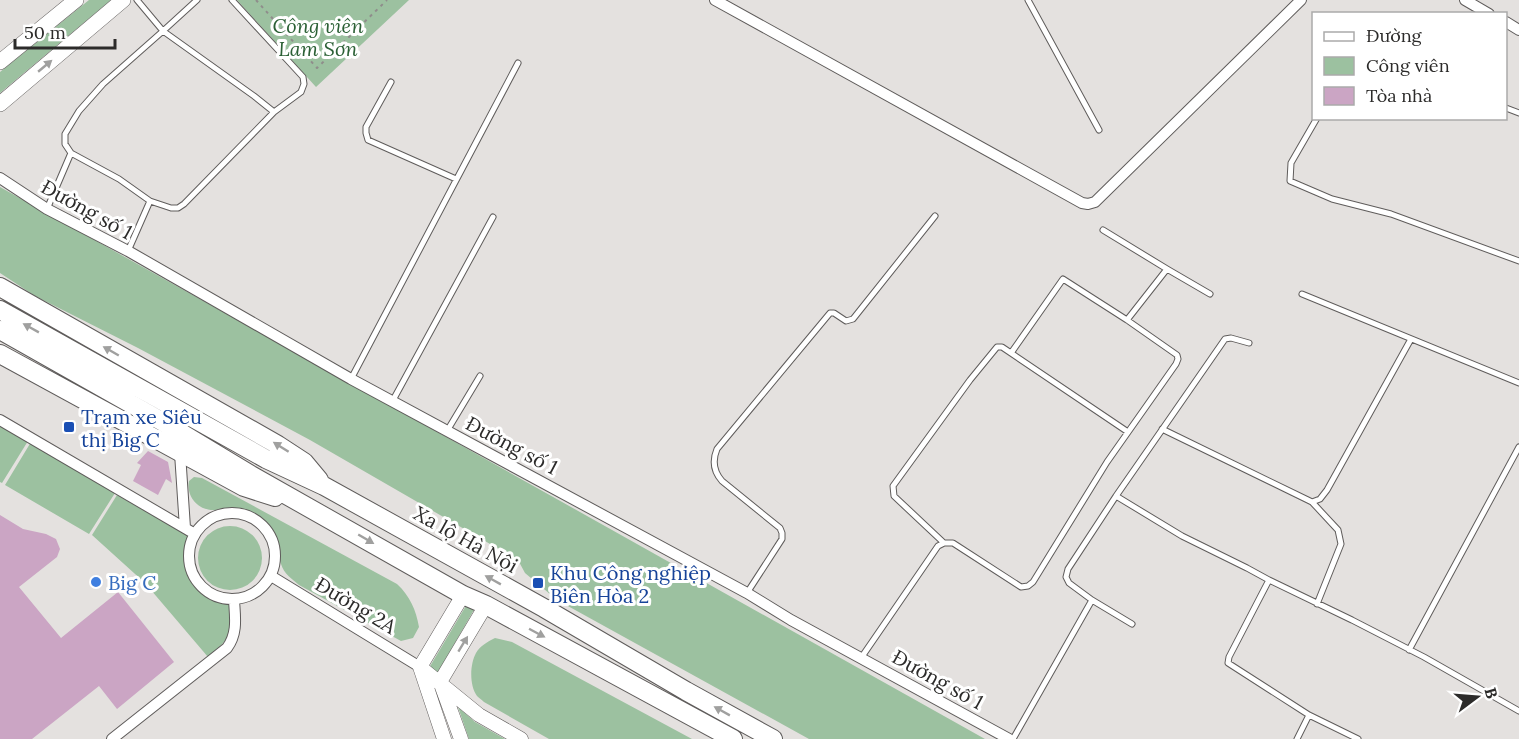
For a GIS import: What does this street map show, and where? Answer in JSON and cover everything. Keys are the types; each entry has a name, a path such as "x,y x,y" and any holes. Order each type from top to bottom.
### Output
{"highway":[{"name":"Xa lộ Hà Nội","path":"0,287 278,445 304,462 324,486"},
{"name":"Xa lộ Hà Nội","path":"0,310 266,459 324,486 544,608 773,739"},
{"path":"0,330 463,595 486,605 733,739"},
{"path":"0,354 243,487 315,510"}],"main road":[{"path":"0,62 76,0"},
{"path":"0,104 123,0"}],"street":[{"path":"716,0 1082,203 1088,204 1095,202 1301,0"},
{"path":"1465,0 1486,12"},
{"name":"Đường số 1","path":"0,178 47,209 128,251 392,402 747,593 792,620 1011,739"},
{"path":"0,420 33,434 190,531"},
{"path":"180,453 190,531 189,560 192,573 199,584 208,593 234,600 256,593 271,576 275,562 275,547 269,533 259,522 246,515 232,512 217,515 190,531"},
{"name":"Đường 2A","path":"271,576 420,667"},
{"path":"444,739 420,667 463,595"},
{"path":"112,739 227,648 235,630 234,600"},
{"path":"440,682 486,605"},
{"path":"420,667 478,715 521,739"},
{"path":"440,682 461,739"}],"lane":[{"path":"137,0 163,30 274,112"},
{"path":"197,0 103,84 79,111 65,134 65,144 71,153 119,179 150,201 171,208 178,208 184,204 274,112 301,92 304,84 303,77 232,0"},
{"path":"1028,0 1099,130"},
{"path":"351,379 518,63"},
{"path":"391,82 366,127 368,140 456,179"},
{"path":"1316,120 1291,163 1290,181 1332,198 1391,214 1519,261"},
{"path":"47,209 71,153"},
{"path":"128,251 150,201"},
{"path":"747,593 782,539 782,533 780,528 718,477 714,466 717,449 830,314 834,313 846,321 853,319 935,216"},
{"path":"392,402 494,217"},
{"path":"1103,230 1210,294"},
{"path":"1127,320 1167,269"},
{"path":"861,658 938,546 944,543 953,543 1021,587 1033,582 1107,462 1178,359 1177,355 1127,320 1063,279 1011,353"},
{"path":"1302,294 1519,383"},
{"path":"1132,624 1069,583 1066,577 1068,569 1225,339 1231,338 1249,343"},
{"path":"1312,502 1320,499 1327,490 1411,339"},
{"path":"944,543 894,496 892,489 970,380 997,347 1002,347 1128,432"},
{"path":"447,431 480,376"},
{"path":"1162,429 1312,502 1338,530 1341,544 1317,604"},
{"path":"1409,650 1519,447"},
{"path":"1116,496 1182,536 1352,620 1519,711"},
{"path":"1269,580 1228,663 1309,716 1358,739"},
{"path":"1011,739 1092,600"},
{"path":"1297,739 1309,716"}],"path":[{"path":"256,0 317,68 387,0"},
{"path":"378,0 381,6"}],"green space":[{"path":"89,0 111,0 0,93 0,72"},
{"name":"Công viên Lam Sơn","path":"237,0 409,0 316,87"},
{"path":"0,187 985,739 809,739 557,600 525,573 518,560 310,440 35,296 0,273"},
{"path":"0,425 28,441 2,483 0,482"},
{"path":"31,442 115,493 89,534 5,485"},
{"path":"194,477 202,478 397,584 409,598 416,615 419,627 413,638 401,641 299,585 282,568 278,542 266,522 256,514 244,510 203,508 195,502 189,492 189,481"},
{"path":"117,495 189,536 184,557 188,576 205,596 229,604 229,635 208,657 145,583 92,535"},
{"path":"224,526 236,526 253,535 260,546 262,558 260,570 253,581 236,590 224,590 212,585 203,576 198,564 198,552 203,540 212,531"},
{"path":"467,604 475,608 437,674 429,668"},
{"path":"495,638 512,642 692,739 549,739 484,702 474,691 471,674 474,658 482,646"},
{"path":"458,707 475,722 505,739 469,739"}],"building":[{"path":"148,451 168,462 172,483 166,479 158,495 133,481 141,465 137,463"},
{"path":"0,515 23,529 46,534 56,539 60,549 57,557 19,587 61,638 118,592 174,662 117,709 99,686 32,739 0,739"}],"place":[{"name":"Trạm xe Siêu thị Big C","path":"69,427"},
{"name":"Big C","path":"96,582"},
{"name":"Khu Công nghiệp Biên Hòa 2","path":"538,583"}]}
